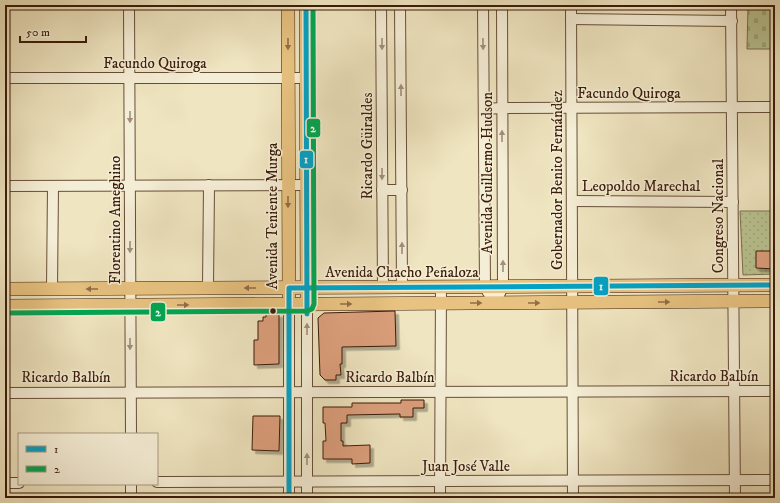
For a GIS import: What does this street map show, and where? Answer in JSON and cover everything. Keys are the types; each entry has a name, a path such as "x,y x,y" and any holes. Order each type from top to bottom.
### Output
{"main road":[{"name":"Avenida Teniente Murga","path":"288,5 289,304"},
{"path":"306,5 306,304"},
{"name":"Avenida Chacho Peñaloza","path":"5,289 383,287 486,288 775,285"},
{"name":"Avenida Chacho Peñaloza","path":"5,306 775,301"}],"street":[{"name":"Florentino Ameghino","path":"129,5 131,433"},
{"name":"Ricardo Güiraldes","path":"381,5 383,287"},
{"path":"400,5 402,287"},
{"name":"Avenida Guillermo Hudson","path":"483,5 486,288"},
{"name":"Avenida Guillermo Hudson","path":"495,303 503,287 502,5"},
{"name":"Gobernador Benito Fernández","path":"571,5 573,498"},
{"name":"Congreso Nacional","path":"732,5 735,498"},
{"path":"572,19 732,21"},
{"name":"Facundo Quiroga","path":"5,78 306,78"},
{"name":"Facundo Quiroga","path":"484,109 775,107"},
{"path":"382,109 401,109"},
{"path":"5,186 306,184"},
{"path":"208,288 209,185"},
{"path":"52,289 53,186"},
{"path":"382,190 402,190"},
{"name":"Leopoldo Marechal","path":"572,201 733,202"},
{"path":"440,498 441,287"},
{"path":"486,288 495,303"},
{"name":"Avenida Teniente Murga","path":"289,304 289,498"},
{"path":"306,304 307,498"},
{"name":"Ricardo Balbín","path":"5,392 775,391"},
{"name":"Juan José Valle","path":"158,482 775,480"},
{"path":"5,483 18,483"},
{"path":"131,485 131,498"}],"green space":[{"path":"748,5 775,5 775,49 747,49"},
{"path":"740,211 775,211 775,274 743,275"}],"building":[{"path":"756,251 775,251 775,269 756,268"},
{"path":"395,311 396,346 342,347 342,364 340,364 341,375 336,375 336,380 325,380 320,375 318,318 324,313"},
{"path":"266,314 279,314 279,364 254,365 254,340 258,340 258,321 263,321 263,317 266,317"},
{"path":"401,400 424,400 424,408 413,408 413,417 400,417 400,414 347,415 347,423 341,423 341,441 343,441 343,446 370,445 370,463 352,464 352,459 323,459 323,441 326,441 325,423 323,423 323,407 352,407 352,403 401,403"},
{"path":"253,416 280,416 279,451 252,450"}],"transit line":[{"name":"1","path":"306,5 307,314"},
{"name":"2","path":"5,313 307,311 312,309 314,304 313,5"},
{"name":"1","path":"289,498 289,288 775,285"}]}
